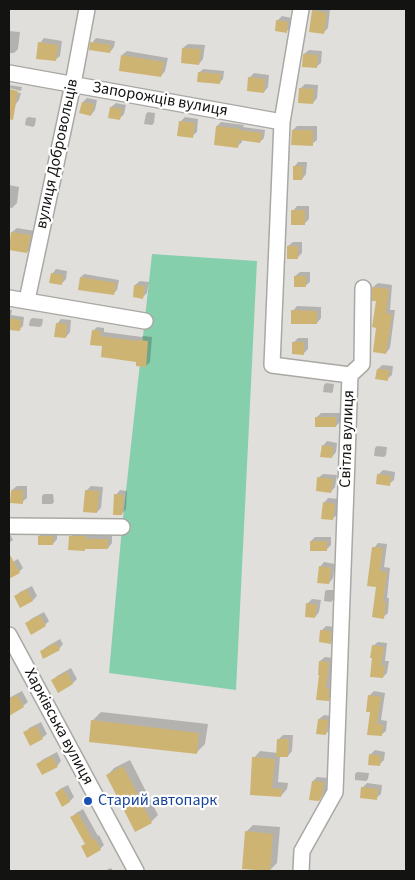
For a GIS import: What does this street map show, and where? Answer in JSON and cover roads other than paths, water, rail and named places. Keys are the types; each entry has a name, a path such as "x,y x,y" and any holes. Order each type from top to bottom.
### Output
{"street":[{"name":"вулиця Добровольців","path":"27,300 87,9"},
{"name":"Світла вулиця","path":"301,9 282,122 272,365 350,375 335,792 302,852 301,871"},
{"name":"Запорожців вулиця","path":"9,73 282,122"},
{"path":"350,375 362,364 363,288"},
{"path":"9,298 146,320"},
{"path":"9,526 122,527"},
{"name":"Харківська вулиця","path":"9,635 136,871"}],"place":[{"name":"Старий автопарк","path":"88,801"}]}
